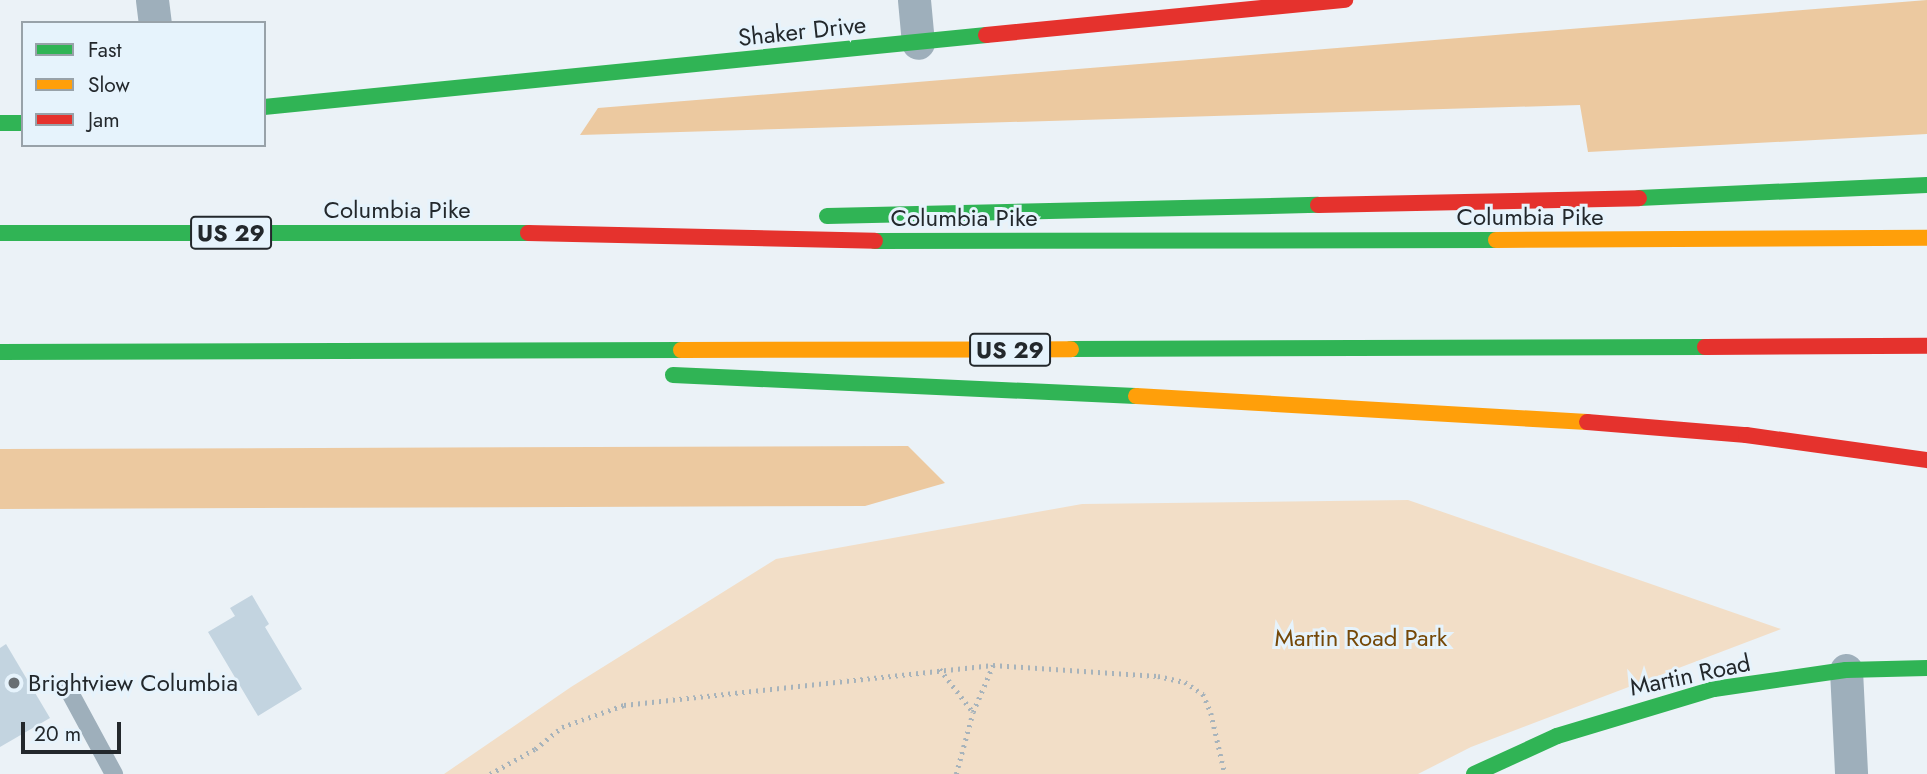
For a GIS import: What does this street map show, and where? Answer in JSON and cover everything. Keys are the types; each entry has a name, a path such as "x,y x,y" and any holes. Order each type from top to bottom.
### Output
{"main road":[{"name":"Shaker Drive","path":"266,107 1345,0"},
{"path":"0,123 21,123"},
{"path":"809,217 1749,197 1927,185"},
{"path":"462,232 740,220"},
{"name":"Columbia Pike","path":"0,233 462,232 947,242 1927,238"},
{"name":"US 29","path":"0,352 1927,346"},
{"path":"93,352 499,368"},
{"path":"652,374 1057,391 1600,423 1746,435 1927,460"},
{"name":"Martin Road","path":"1474,774 1557,736 1634,709 1714,689 1846,670 1927,668"}],"street":[{"path":"152,0 155,21"},
{"path":"914,0 918,43"},
{"path":"1846,670 1851,774"}],"lane":[{"path":"68,689 114,774"}],"path":[{"path":"956,774 973,712 993,665"},
{"path":"490,774 535,749 562,727 624,705 940,668 993,665 1158,676 1185,682 1203,694 1211,713 1225,774"},
{"path":"940,668 973,712"}],"green space":[{"name":"Martin Road Park","path":"1408,500 1781,629 1471,747 1418,774 444,774 571,687 776,559 1082,504"}],"shaded area":[{"path":"1927,0 1927,134 1588,152 1580,105 580,135 598,108"},
{"path":"908,446 945,483 865,506 0,509 0,449"}],"building":[{"path":"252,595 269,624 265,627 302,689 258,716 208,632 235,616 230,608"},
{"name":"Brightview Columbia","path":"6,644 50,718 0,747 0,648"}],"traffic: fast":[{"path":"266,107 986,35"},
{"path":"0,123 21,123"},
{"path":"1639,198 1927,185"},
{"path":"827,216 1318,205"},
{"path":"0,233 528,233"},
{"path":"875,241 1496,240"},
{"path":"1071,349 1705,347"},
{"path":"0,352 681,350"},
{"path":"673,375 1136,396"},
{"path":"1474,774 1557,736 1714,689 1846,670 1927,668"}],"traffic: slow":[{"path":"1496,240 1927,238"},
{"path":"681,350 1071,349"},
{"path":"1136,396 1587,422"}],"traffic: jam":[{"path":"986,35 1345,0"},
{"path":"1318,205 1639,198"},
{"path":"528,233 875,241"},
{"path":"1705,347 1927,346"},
{"path":"1587,422 1746,435 1927,460"}],"place":[{"name":"Brightview Columbia","path":"14,683"}]}
